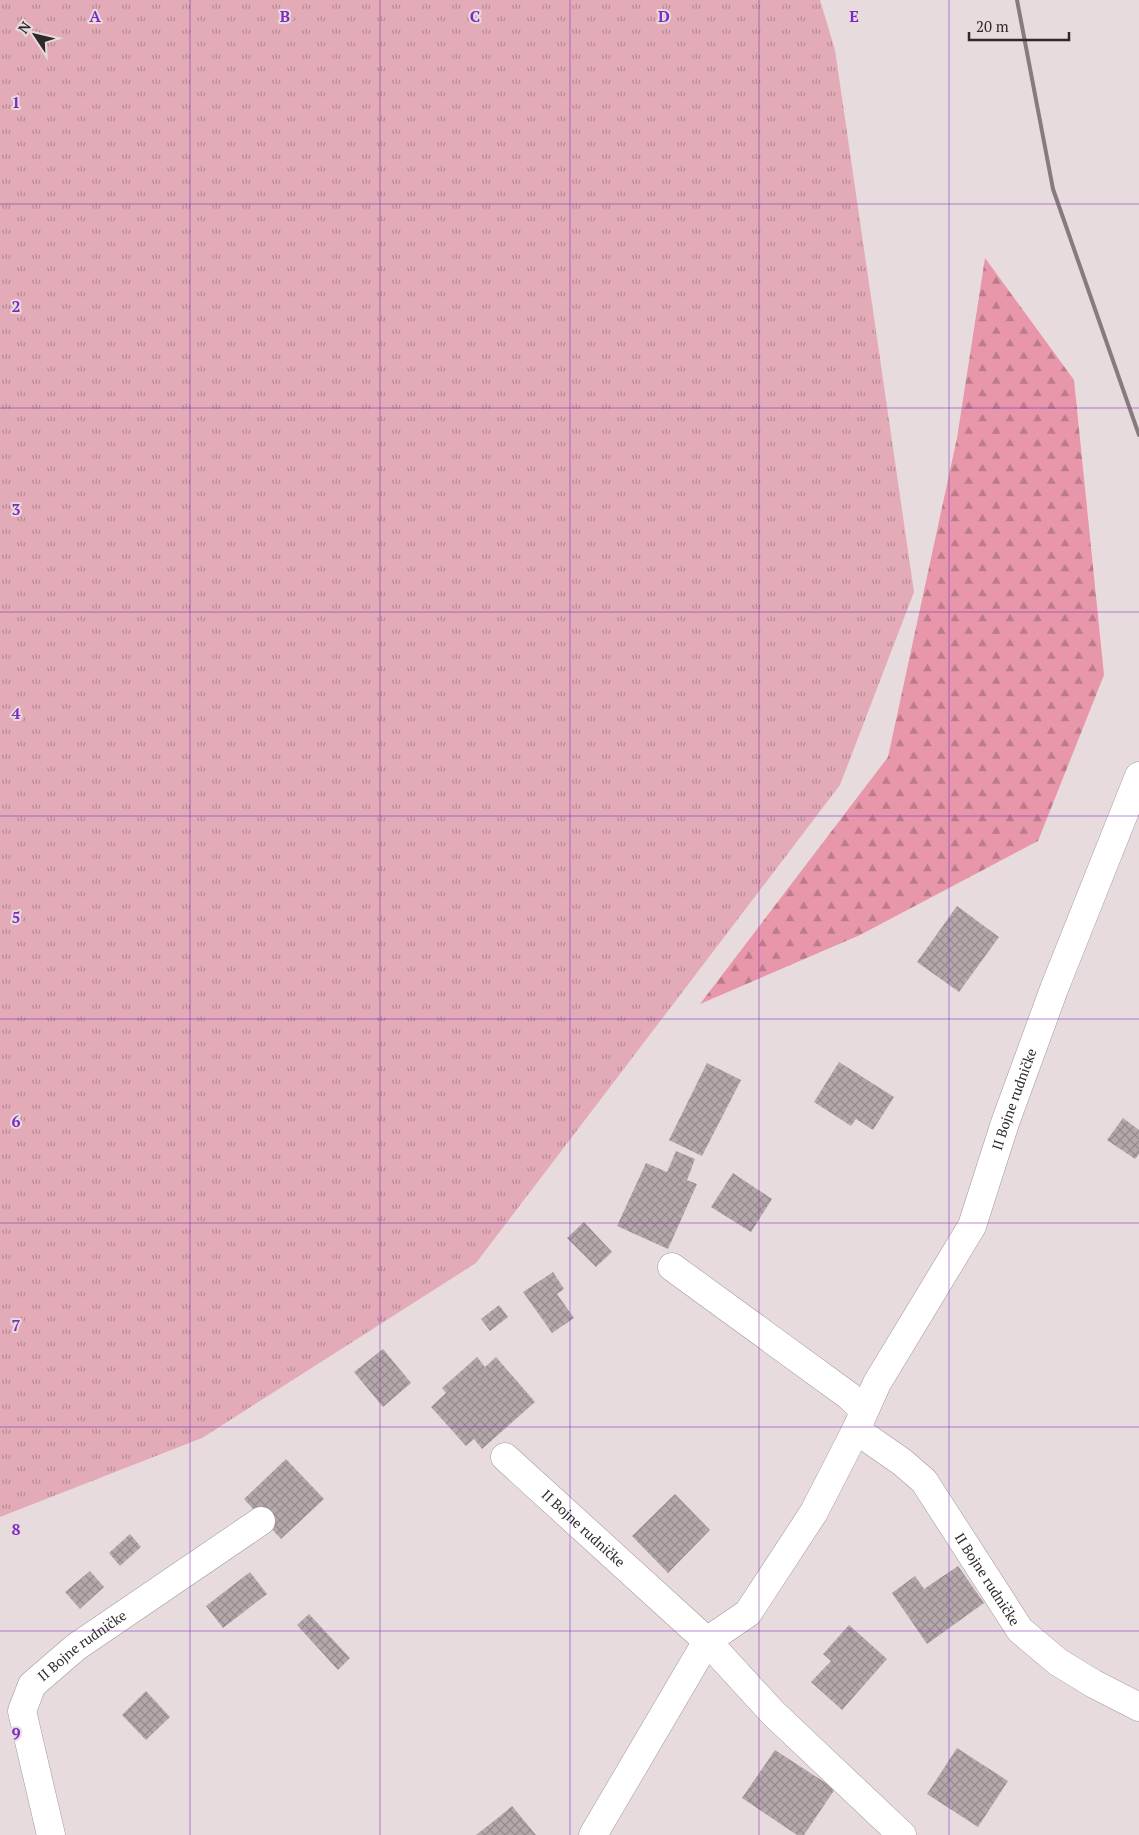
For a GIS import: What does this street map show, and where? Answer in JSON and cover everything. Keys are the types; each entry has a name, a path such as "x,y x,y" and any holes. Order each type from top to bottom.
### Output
{"street":[{"name":"II Bojne rudničke","path":"707,1641 748,1613 814,1512 877,1382 972,1226 1002,1132 1054,989 1139,776"},
{"name":"II Bojne rudničke","path":"672,1267 849,1396 860,1420 924,1482 1020,1630 1058,1662 1094,1684 1139,1707"},
{"name":"II Bojne rudničke","path":"505,1457 707,1641 773,1713 902,1835"},
{"name":"II Bojne rudničke","path":"51,1835 22,1711 32,1686 76,1647 261,1521"},
{"path":"592,1835 707,1641"}],"green space":[{"path":"0,0 820,0 835,50 914,592 840,785 476,1263 202,1438 0,1517"},
{"path":"985,258 1074,380 1104,675 1038,841 860,935 700,1004 888,757 957,438"}],"building":[{"path":"957,906 999,937 959,992 917,962"},
{"path":"839,1062 894,1097 873,1130 856,1119 851,1126 814,1102"},
{"path":"707,1063 741,1080 702,1156 669,1140"},
{"path":"1123,1118 1139,1130 1139,1154 1135,1159 1107,1140"},
{"path":"676,1151 695,1159 687,1180 697,1184 668,1249 617,1226 646,1163 667,1172"},
{"path":"733,1173 772,1199 751,1232 711,1207"},
{"path":"584,1222 612,1252 596,1267 567,1238"},
{"path":"553,1272 564,1289 557,1294 574,1318 552,1333 523,1292"},
{"path":"499,1305 508,1317 490,1331 481,1319"},
{"path":"383,1349 411,1383 383,1407 354,1372"},
{"path":"477,1357 485,1367 496,1357 535,1402 482,1449 474,1439 466,1446 431,1407 446,1393 442,1388"},
{"path":"286,1459 324,1499 281,1539 244,1499"},
{"path":"675,1494 710,1530 668,1573 632,1536"},
{"path":"130,1534 141,1547 120,1566 109,1553"},
{"path":"958,1566 984,1603 927,1644 892,1593 915,1576 924,1589"},
{"path":"90,1571 104,1587 80,1609 65,1592"},
{"path":"250,1572 267,1594 223,1628 206,1606"},
{"path":"309,1614 350,1658 338,1670 297,1625"},
{"path":"849,1625 887,1659 842,1710 811,1682 831,1661 823,1654"},
{"path":"146,1691 170,1717 146,1740 122,1715"},
{"path":"957,1748 1008,1781 978,1827 927,1794"},
{"path":"775,1750 835,1789 804,1835 797,1835 742,1798"},
{"path":"512,1806 536,1835 476,1835 499,1817"}],"railway":[{"path":"1017,0 1053,189 1139,435"}]}
